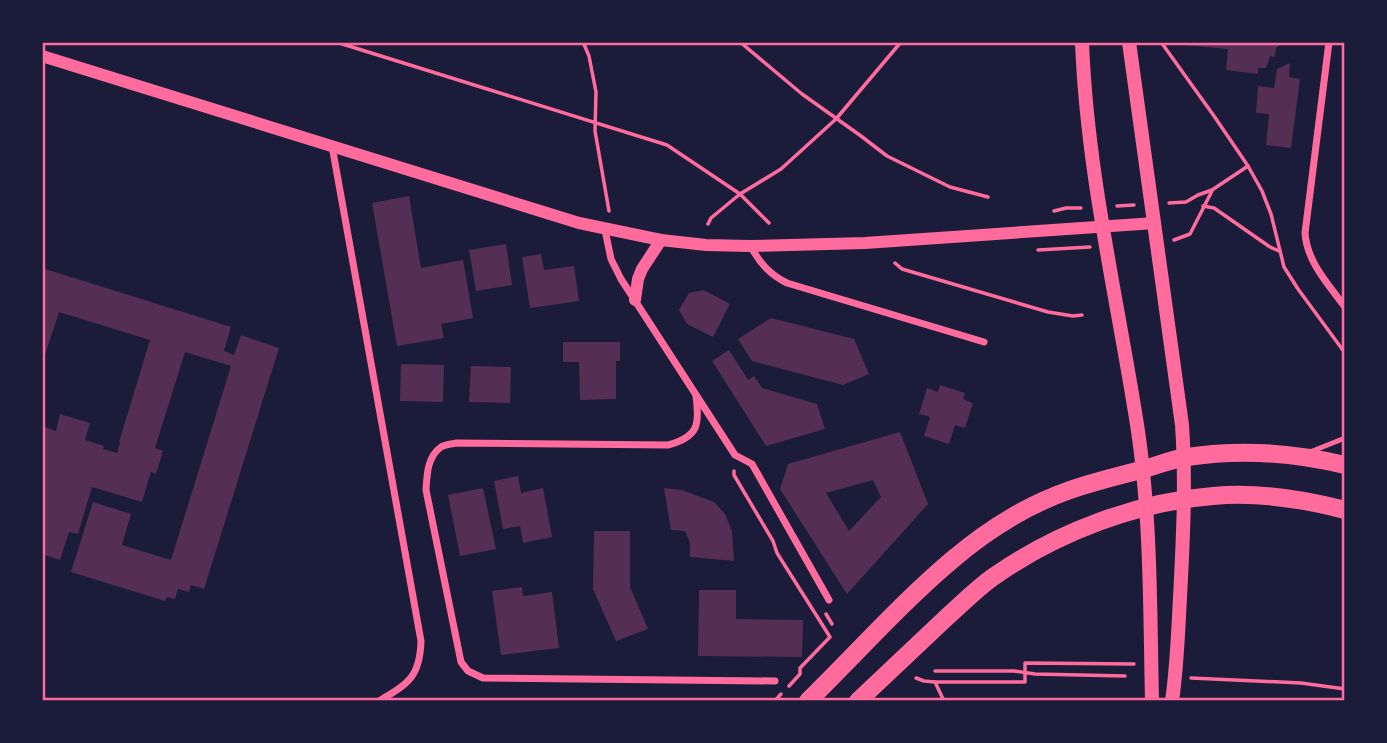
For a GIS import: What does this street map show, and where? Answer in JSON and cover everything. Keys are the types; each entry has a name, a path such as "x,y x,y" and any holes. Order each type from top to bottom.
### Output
{"main road":[{"path":"1082,42 1085,101 1101,227 1138,431 1146,508 1152,701"},
{"path":"1129,42 1182,425 1185,499 1172,701"},
{"path":"808,701 915,593 953,559 1019,514 1056,496 1113,476 1184,457 1227,454 1297,456 1345,465"},
{"path":"858,701 948,616 995,576 1082,527 1146,508 1215,495 1251,495 1318,503 1345,510"}],"street":[{"path":"1329,42 1310,181 1305,243 1315,266 1345,307"},
{"path":"42,56 605,230 662,240 750,246 865,243 1155,223"},
{"path":"332,146 421,641 421,659 413,676 400,689 379,701"},
{"path":"605,230 611,258 621,279 735,455 752,464 829,600"},
{"path":"635,300 642,269 662,240"},
{"path":"750,246 766,270 787,283 984,342"},
{"path":"696,396 699,418 694,430 683,441 668,445 457,443 442,446 432,457 426,490 461,662 468,671 482,678 775,681"}],"lane":[{"path":"1297,456 1345,438"}],"path":[{"path":"336,42 667,145 740,194 769,223"},
{"path":"583,42 589,55 596,92 595,123 609,211"},
{"path":"740,42 802,94 887,156 950,187 988,197"},
{"path":"708,225 711,218 740,194 781,169 836,119 901,42"},
{"path":"1161,42 1248,166 1271,214 1284,267 1345,353"},
{"path":"1168,203 1186,202 1212,190 1248,166"},
{"path":"1173,240 1190,234 1212,190"},
{"path":"1203,206 1214,208 1279,251"},
{"path":"1054,212 1066,208"},
{"path":"895,263 902,269 1048,312 1082,315"},
{"path":"735,455 734,475 773,541 777,553 830,637 800,668"},
{"path":"916,678 935,682 1025,682 1025,663 1136,664"},
{"path":"935,671 1125,676"},
{"path":"1191,678 1301,683 1343,689"},
{"path":"935,682 944,701"}],"building":[{"path":"1186,42 1283,42 1276,48 1275,57 1270,56 1266,68 1258,68 1258,74 1226,70 1228,49 1185,45"},
{"path":"1290,63 1289,77 1300,79 1291,148 1266,145 1269,114 1256,113 1258,86 1274,88 1277,69"},
{"path":"409,196 421,268 463,260 473,318 441,324 444,338 397,346 372,203"},
{"path":"506,244 512,285 476,291 469,250"},
{"path":"541,254 544,270 574,266 579,301 530,308 522,257"},
{"path":"42,268 231,327 224,351 234,355 241,335 279,348 204,589 191,585 189,592 178,589 175,599 167,597 165,601 71,572 93,502 131,514 122,545 171,560 231,366 185,352 155,448 163,451 156,474 151,472 142,502 92,487 78,534 69,532 60,560 42,554 42,426 56,431 60,414 90,423 85,440 117,453 150,340 59,312 42,364"},
{"path":"704,290 730,304 713,337 687,324 679,310 689,293"},
{"path":"771,318 854,339 869,374 843,385 752,361 738,339"},
{"path":"563,342 620,342 620,361 616,361 616,399 580,400 579,362 563,362"},
{"path":"729,350 748,380 754,376 762,388 817,404 825,429 766,446 712,361"},
{"path":"401,364 444,365 443,402 400,401"},
{"path":"471,366 511,367 510,403 469,402"},
{"path":"940,385 965,393 963,399 973,403 965,428 955,425 949,444 924,436 930,417 919,414 927,388 938,392"},
{"path":"900,432 928,504 847,594 780,489 788,464","holes":["873,480 881,497 849,531 826,493"]},
{"path":"518,476 521,493 543,488 552,537 523,543 520,526 503,529 494,481"},
{"path":"483,488 496,549 460,556 448,495"},
{"path":"664,488 682,490 714,502 725,514 732,531 734,561 690,557 690,543 685,531 671,530"},
{"path":"594,531 630,531 630,587 648,629 616,641 593,589"},
{"path":"522,587 523,596 552,592 559,648 501,655 492,591"},
{"path":"699,590 736,590 736,619 803,620 802,657 698,656"}]}
